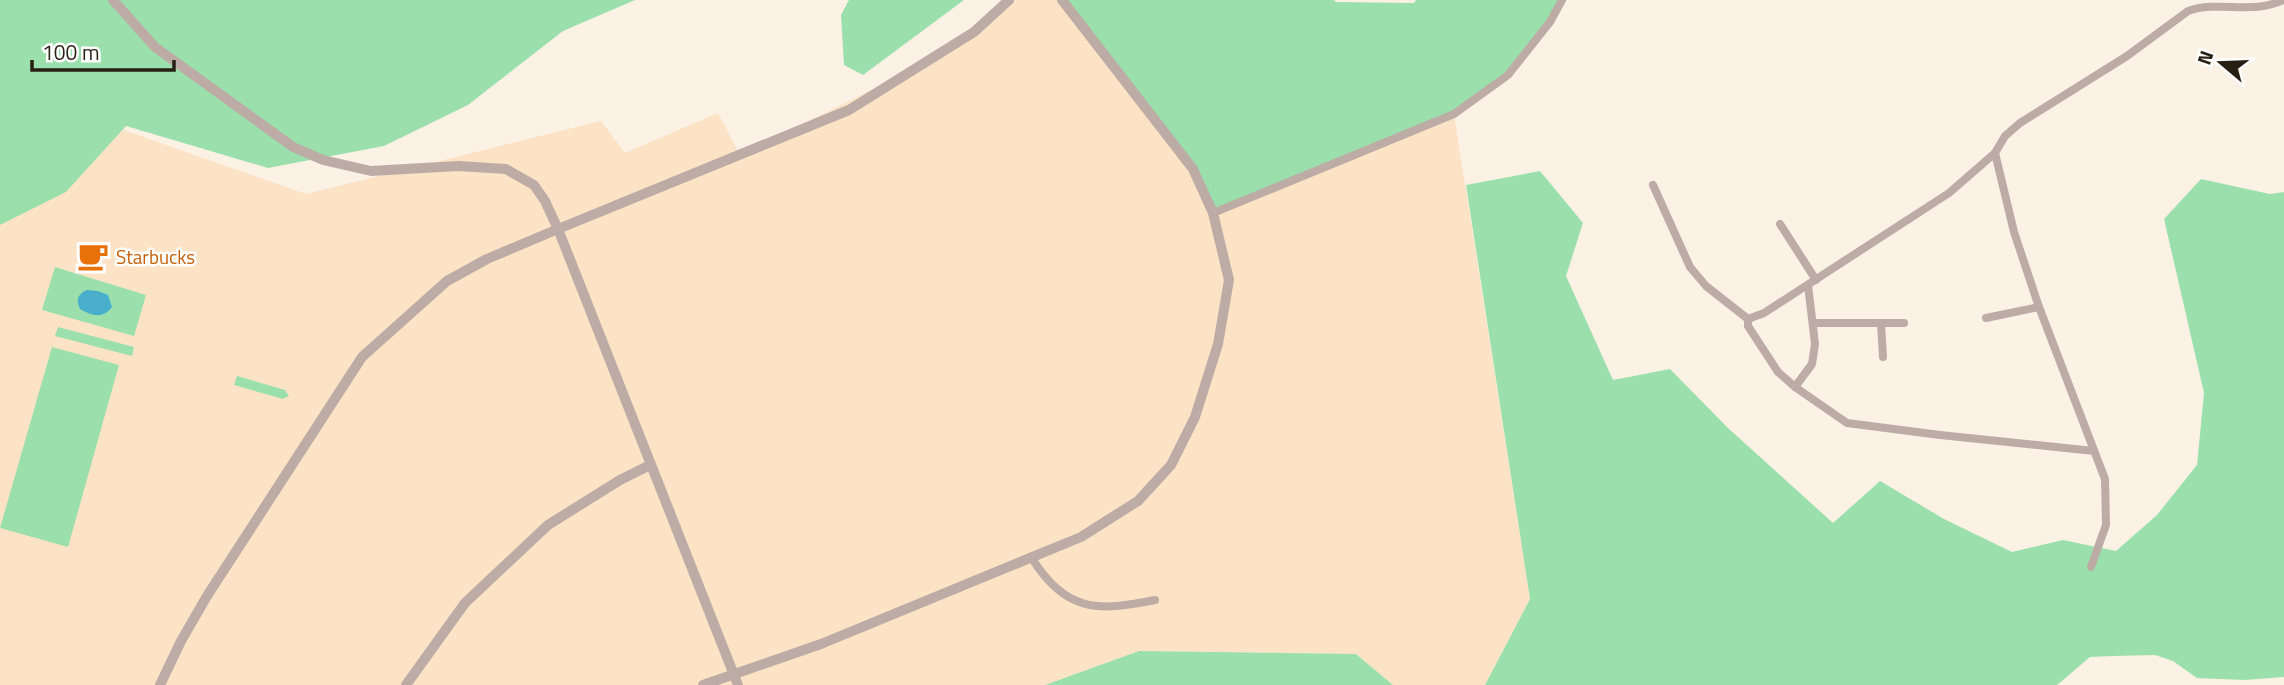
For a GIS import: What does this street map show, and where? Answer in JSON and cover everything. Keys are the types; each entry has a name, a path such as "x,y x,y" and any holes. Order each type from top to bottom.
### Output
{"street":[{"path":"113,0 155,47 293,147 323,160 371,171 458,166 506,169 534,185 558,229 738,685"},
{"path":"159,685 207,596 362,357 447,281 487,259 849,110 974,32 1009,0"},
{"path":"703,685 821,644 1081,537 1138,501 1171,466 1195,417 1218,344 1229,280 1213,213 1193,169 1062,0"},
{"path":"1213,213 1454,114 1508,75 1550,22 1562,0"},
{"path":"1748,319 1764,313 1812,283 1949,193 1995,153 2005,136 2020,123 2127,55 2196,3 2264,7 2283,0"},
{"path":"1995,153 2014,232 2039,307 2105,479 2106,525 2091,567"},
{"path":"1653,184 1690,267 1706,286 1748,319"},
{"path":"1780,225 1812,283 1815,344 1812,364 1795,387"},
{"path":"1986,318 2039,307"},
{"path":"1748,319 1748,326 1778,372 1847,423 2094,451"},
{"path":"1813,323 1904,323"},
{"path":"1881,323 1882,358"},
{"path":"407,685 465,603 548,524 650,465"},
{"path":"1031,557 1044,578 1054,587 1089,606 1116,608 1155,600"}],"shaded area":[{"path":"1006,0 1062,0 1454,114 1530,599 1485,685 1393,685 1356,654 1139,651 1045,685 0,685 0,185 81,115 306,194 601,121 625,153 718,113 740,155 932,60"}],"green space":[{"path":"0,0 635,0 563,31 468,105 384,146 268,168 126,126 66,192 0,225"},
{"path":"849,0 964,0 863,75 844,65 841,15"},
{"path":"1062,0 1334,0 1414,3 1416,0 1562,0 1508,75 1454,114 1213,213 1193,169"},
{"path":"1540,171 1583,223 1566,276 1613,380 1670,369 1728,428 1833,523 1880,481 1944,519 2012,552 2063,540 2116,551 2157,515 2197,465 2204,393 2164,219 2201,179 2270,194 2284,192 2284,677 2245,680 2197,678 2173,661 2155,655 2090,657 2057,685 1485,685 1530,599 1466,185"},
{"path":"55,267 146,295 134,336 42,310"},
{"path":"58,327 134,347 132,356 55,336"},
{"path":"52,347 119,365 68,547 0,528"},
{"path":"237,376 285,390 289,396 283,399 234,385"},
{"path":"1139,651 1356,654 1393,685 1045,685"}],"water":[{"path":"87,290 108,295 112,307 109,311 97,315 80,309 78,298"}],"place":[{"name":"Starbucks","path":"93,256"}]}
